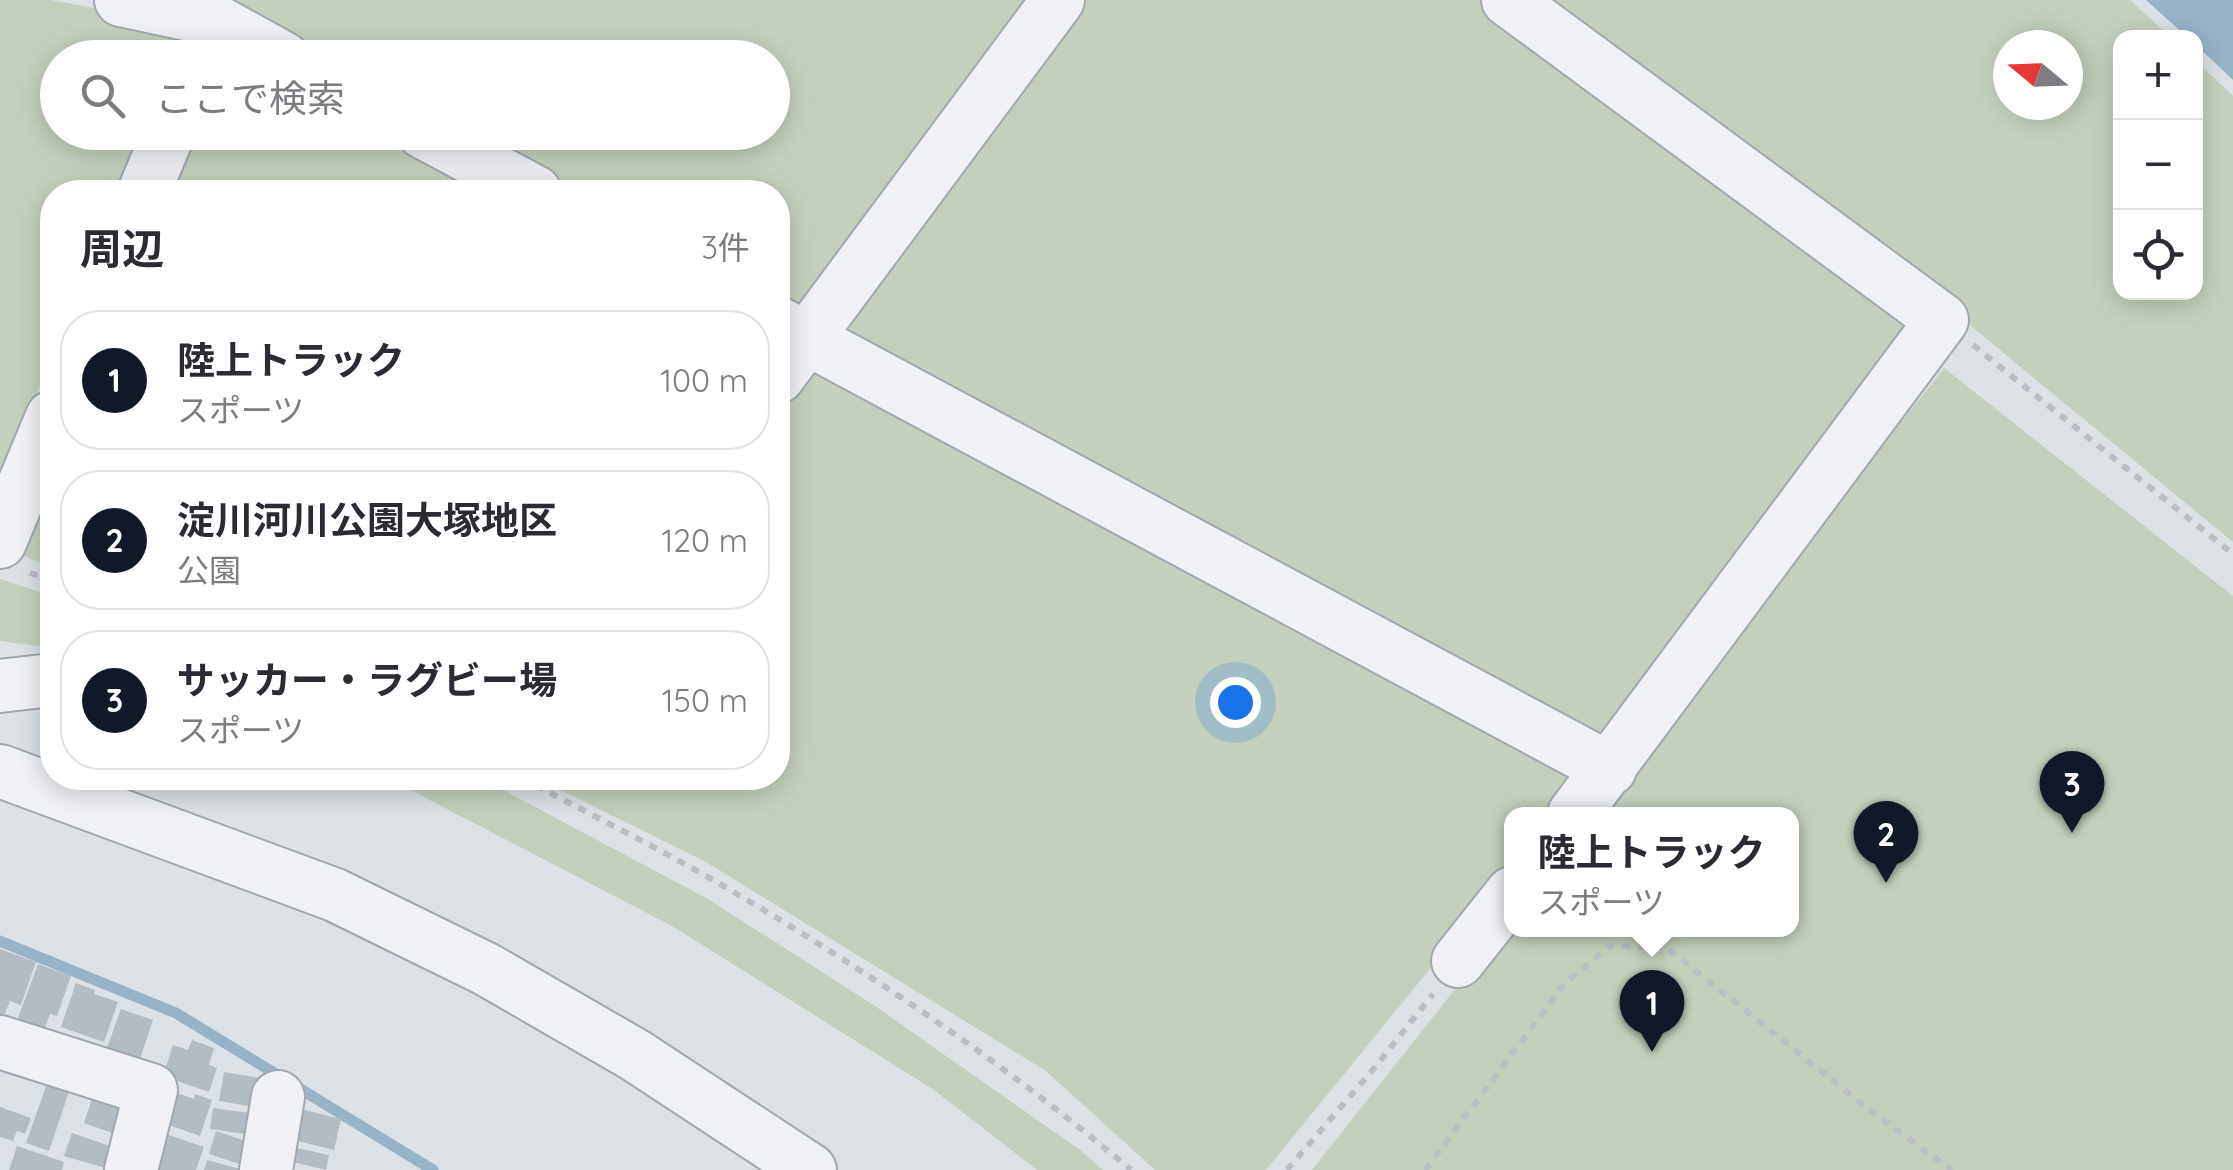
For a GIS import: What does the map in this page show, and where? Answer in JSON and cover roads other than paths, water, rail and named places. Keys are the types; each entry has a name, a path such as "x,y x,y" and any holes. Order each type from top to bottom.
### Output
{"street":[{"path":"121,0 241,40"},
{"path":"790,342 1058,0"},
{"path":"1508,0 1942,320 1580,807"},
{"path":"149,180 162,150"},
{"path":"456,150 512,180"},
{"path":"790,348 1610,769"},
{"path":"0,542 40,446"},
{"path":"0,686 40,681"},
{"path":"0,771 40,786"},
{"path":"51,790 336,895 486,969 636,1055 810,1170"},
{"path":"1458,961 1504,902"},
{"path":"0,1042 151,1090 131,1170"},
{"path":"266,1170 278,1096"}],"water":[{"path":"2146,0 2233,0 2233,80 2203,52 2203,30 2179,30"}],"waterway":[{"path":"0,941 176,1013 433,1170"}],"place":[{"name":"サッカー・ラグビー場","path":"2072,833"},
{"name":"淀川河川公園大塚地区","path":"1886,883"},
{"name":"陸上トラック","path":"1652,1052"}]}
